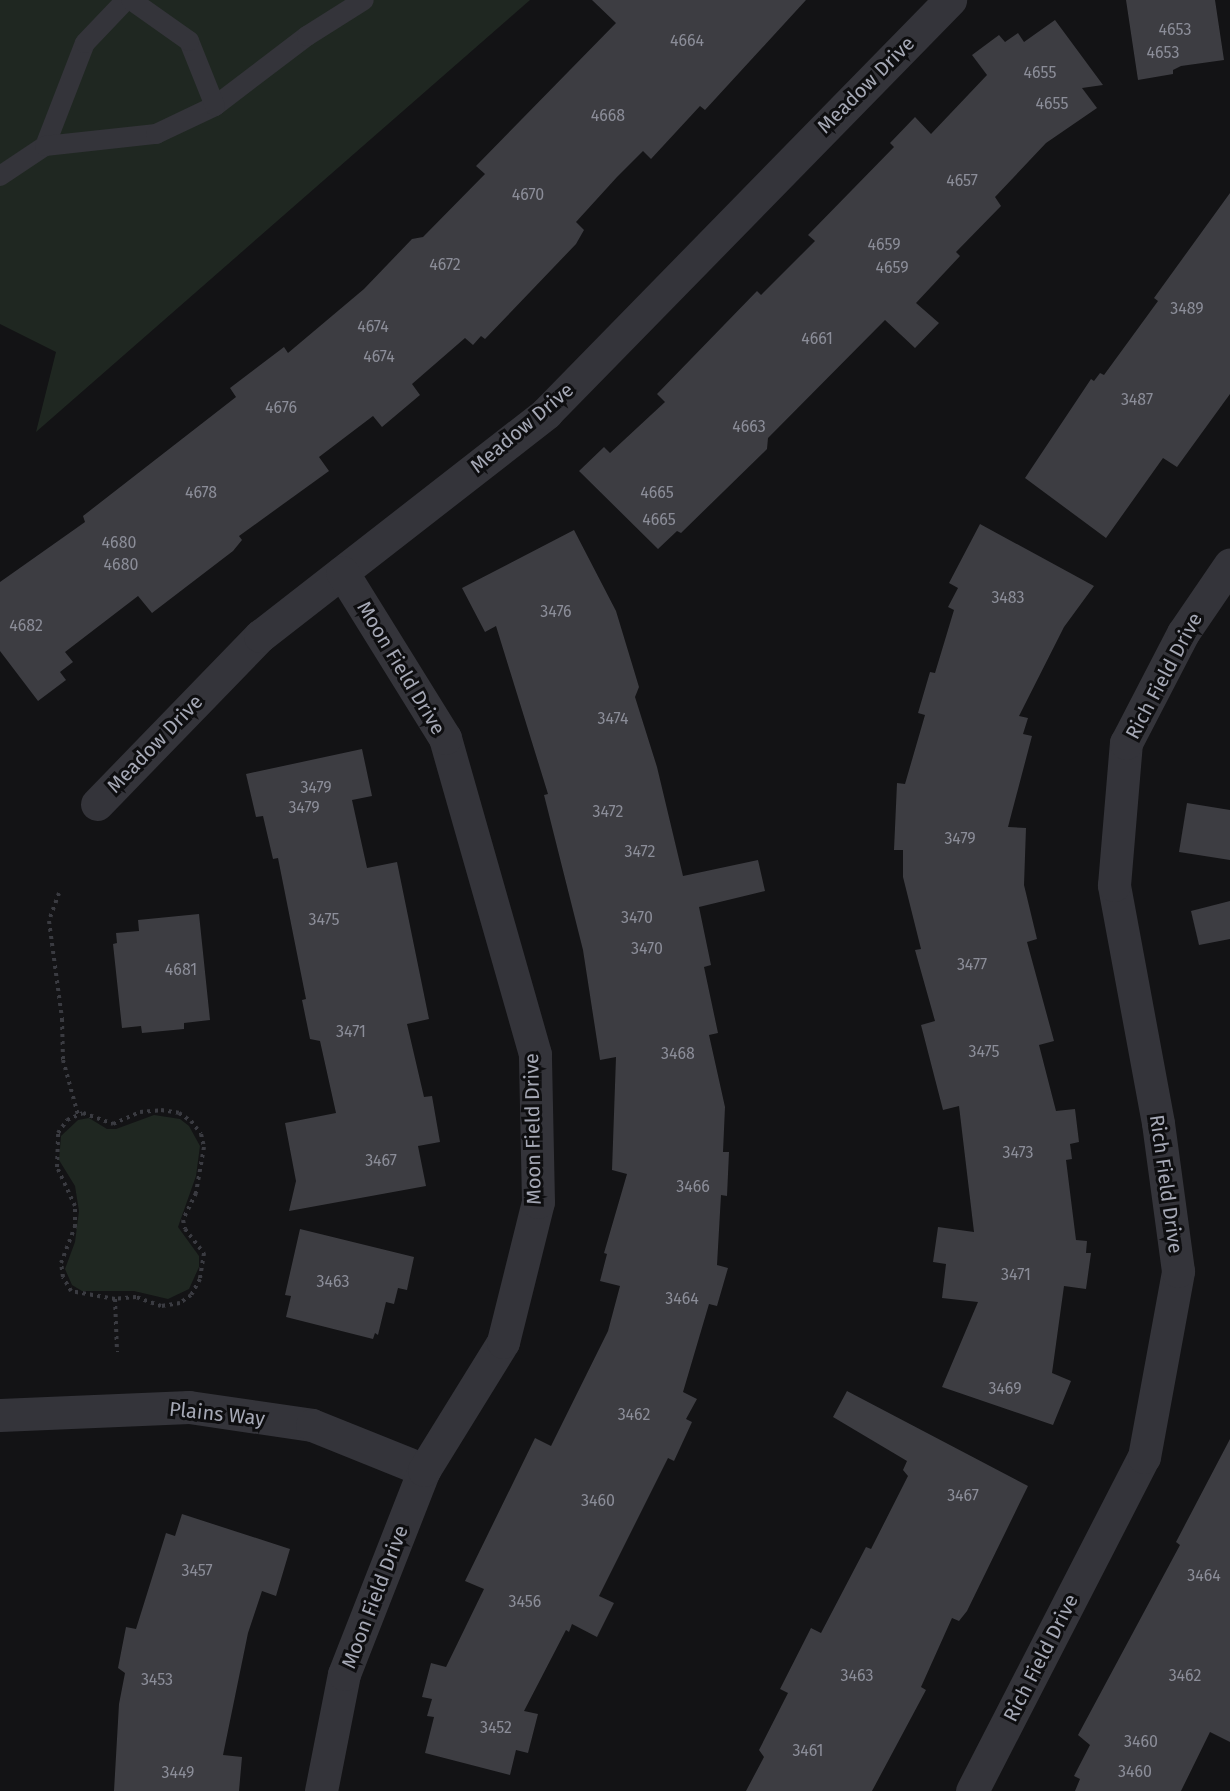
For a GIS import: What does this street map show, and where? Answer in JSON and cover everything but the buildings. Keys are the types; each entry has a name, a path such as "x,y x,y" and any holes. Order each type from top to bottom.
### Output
{"street":[{"name":"Meadow Drive","path":"97,804 260,636 546,413 950,0"},
{"name":"Rich Field Drive","path":"972,1791 1144,1457 1178,1271 1158,1123 1114,885 1126,743 1183,633 1230,564"},
{"name":"Moon Field Drive","path":"321,1791 344,1674 424,1470 503,1342 538,1202 535,1054 445,738 342,572"},
{"name":"Plains Way","path":"0,1414 189,1407 312,1425 424,1470"}],"lane":[{"path":"45,146 85,43 129,0 189,41 215,106"},
{"path":"0,176 45,146 156,135 215,106 307,36 364,0"}],"path":[{"path":"59,893 49,921 62,1019 63,1060 78,1115"},
{"path":"140,1112 178,1113 201,1134 204,1147 196,1193 183,1220 184,1229 204,1253 205,1262 191,1295 180,1303 161,1306 135,1297 115,1299 71,1291 63,1277 61,1263 75,1227 75,1206 54,1154 58,1133 67,1120 78,1115 97,1116 113,1124 140,1112"},
{"path":"115,1299 117,1352"}],"shaded area":[{"path":"0,0 530,0 36,432 56,352 0,324"},
{"path":"154,1115 180,1119 189,1126 200,1146 196,1176 178,1227 199,1256 199,1267 189,1289 168,1299 134,1291 82,1291 72,1285 65,1269 75,1242 79,1211 75,1186 59,1160 61,1136 78,1120 89,1118 107,1129 116,1129"}]}
